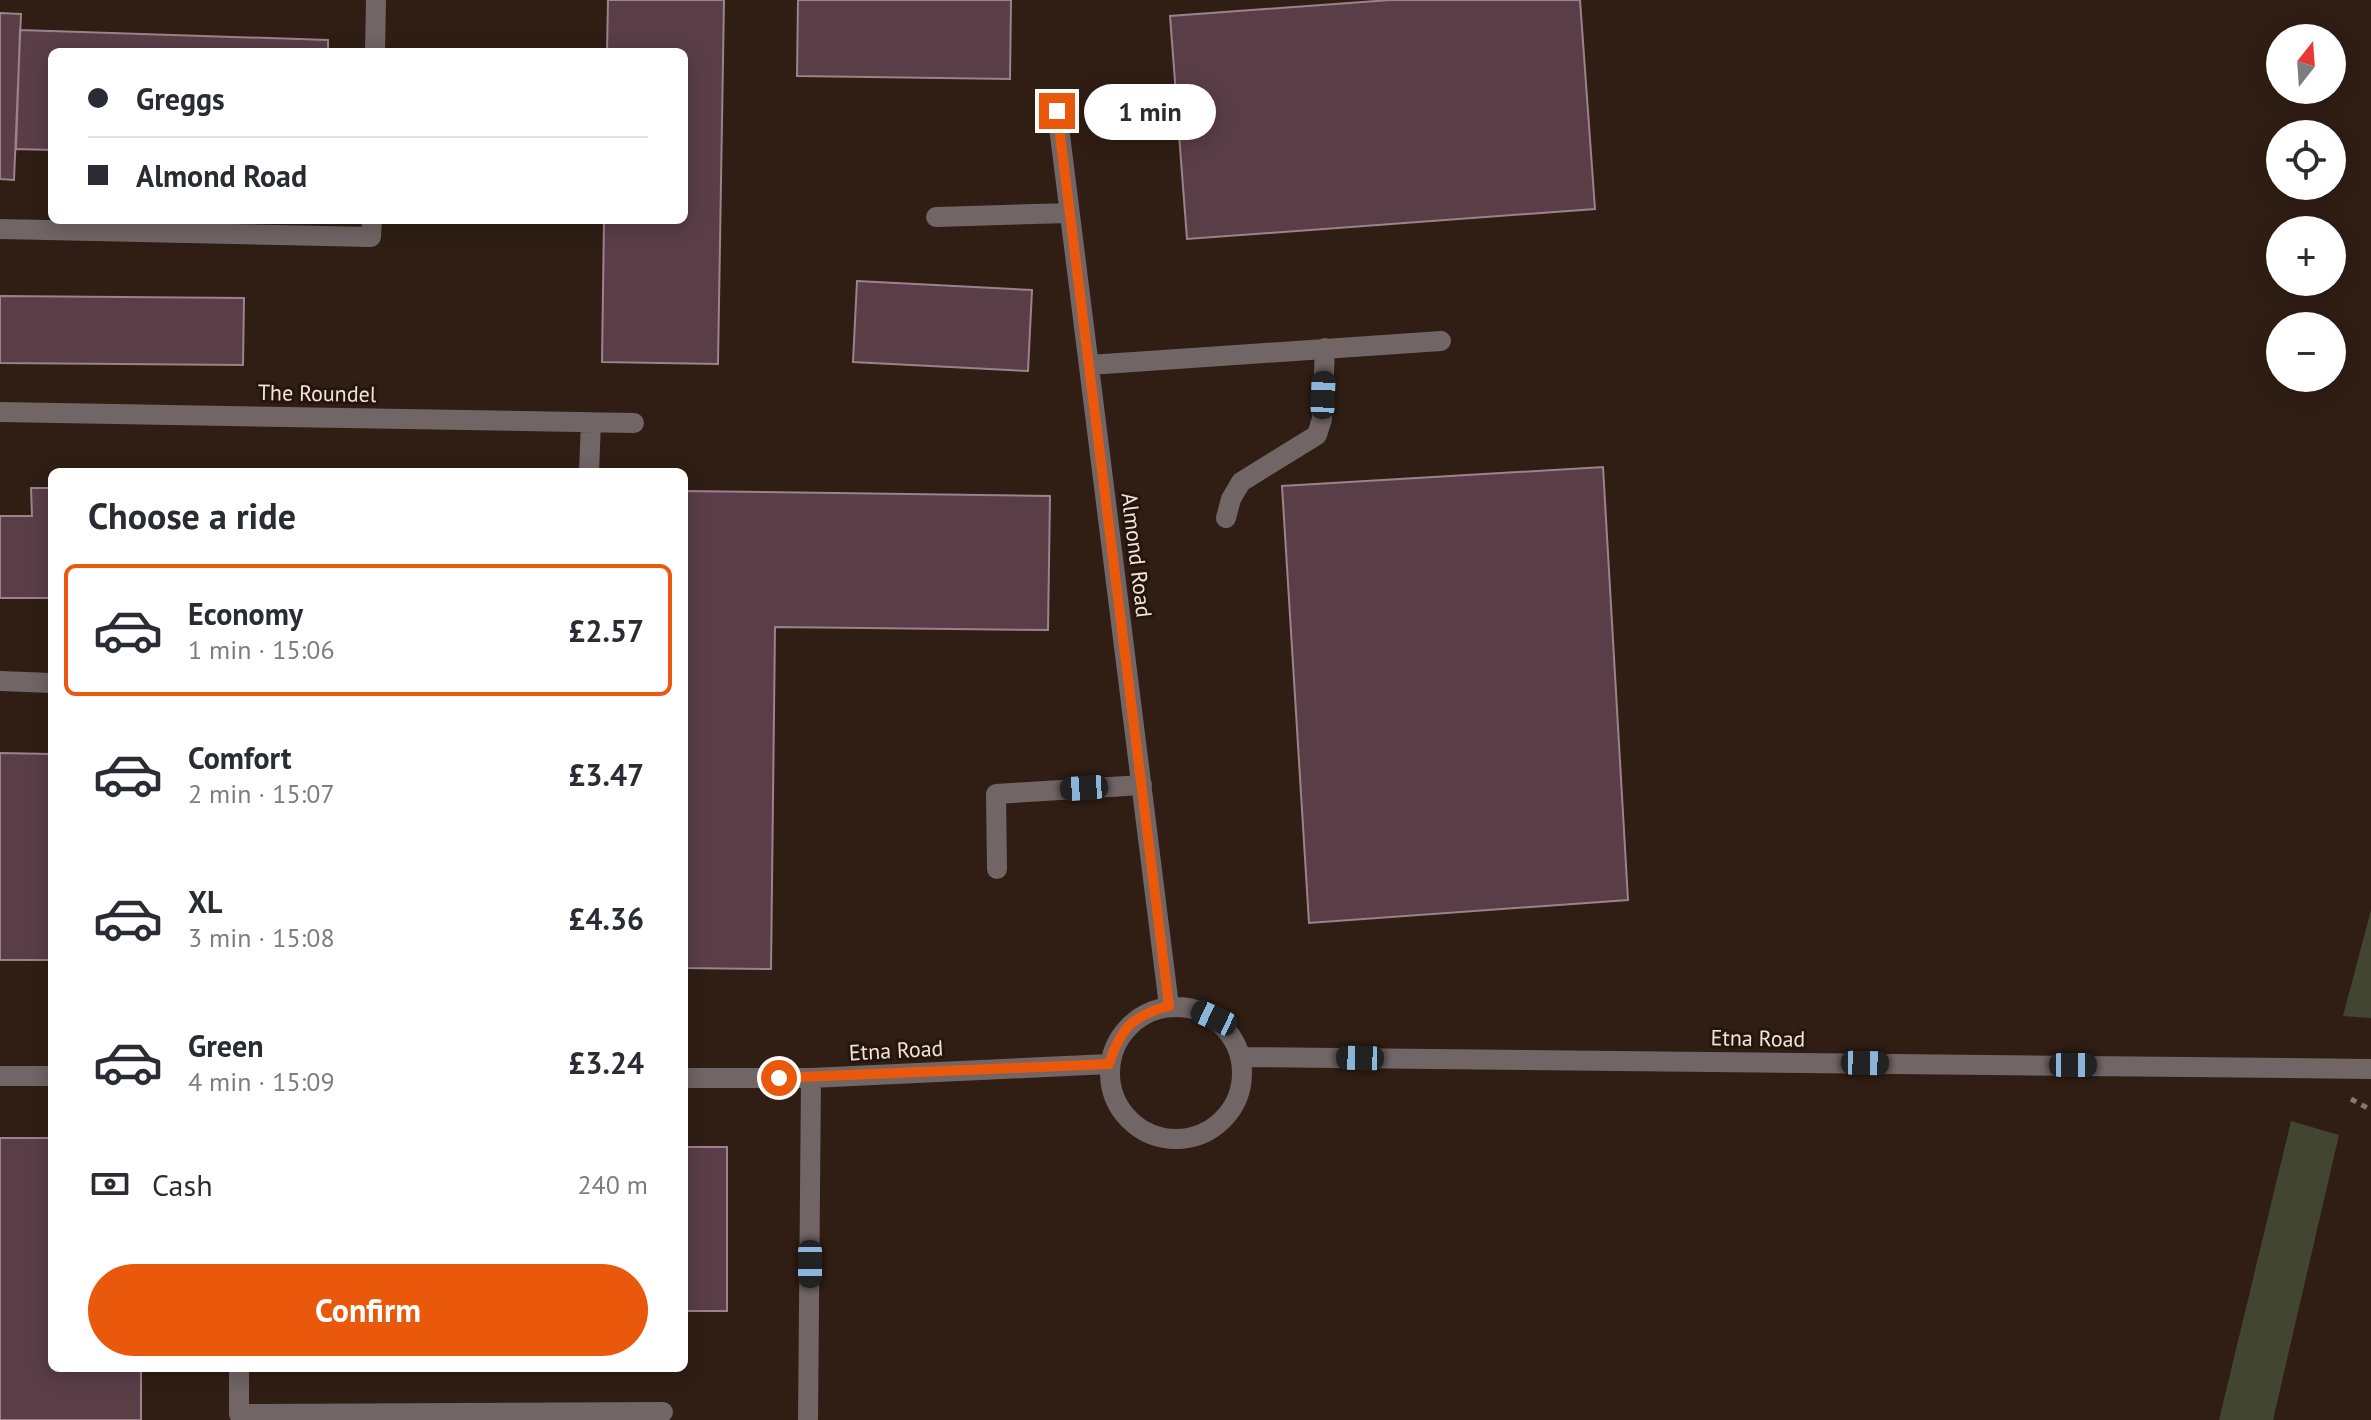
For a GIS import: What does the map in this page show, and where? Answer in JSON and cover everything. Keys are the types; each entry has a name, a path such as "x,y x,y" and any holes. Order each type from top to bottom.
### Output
{"street":[{"path":"375,48 376,0"},
{"name":"Almond Road","path":"1057,111 1169,1006"},
{"path":"936,217 1069,213"},
{"path":"0,229 371,237 372,224"},
{"path":"1089,365 1441,341"},
{"path":"1226,518 1231,499 1241,482 1317,435 1322,419 1325,348"},
{"name":"The Roundel","path":"0,412 634,423"},
{"path":"589,468 591,422"},
{"path":"0,681 48,683"},
{"path":"997,869 996,794 1142,785"},
{"path":"1169,1006 1193,1008 1214,1018 1230,1034 1241,1057 1242,1080 1236,1103 1222,1121 1203,1134 1179,1140 1156,1137 1135,1126 1120,1109 1110,1088 1109,1064 1116,1042 1130,1023 1150,1011 1169,1006"},
{"name":"Etna Road","path":"1241,1057 2371,1069"},
{"name":"Etna Road","path":"688,1078 811,1078 1109,1064"},
{"path":"0,1076 48,1076"},
{"path":"808,1420 811,1078"},
{"path":"239,1372 239,1417 663,1412"}],"green space":[{"path":"2371,910 2371,1018 2343,1016"},
{"path":"2291,1121 2339,1135 2273,1420 2219,1420"}],"building":[{"path":"608,0 724,0 718,364 602,362 604,224 688,224 688,48 607,48"},
{"path":"798,0 1011,0 1010,79 797,76"},
{"path":"1390,0 1580,0 1595,209 1187,239 1170,16"},
{"path":"0,13 21,14 14,180 0,179"},
{"path":"20,30 328,40 328,48 48,48 48,150 16,149"},
{"path":"857,281 1032,290 1028,371 853,362"},
{"path":"0,296 244,298 243,365 0,363"},
{"path":"1603,467 1628,900 1309,923 1282,486"},
{"path":"31,488 48,488 48,598 0,598 0,516 32,516"},
{"path":"688,491 1050,496 1048,630 775,627 771,969 688,968"},
{"path":"0,753 48,754 48,960 0,960"},
{"path":"0,1138 48,1138 48,1372 141,1372 141,1420 0,1420"},
{"path":"688,1147 727,1147 727,1311 688,1311"}],"route":[{"path":"779,1078 1109,1064 1116,1042 1130,1023 1150,1011 1169,1006 1057,111"}]}
